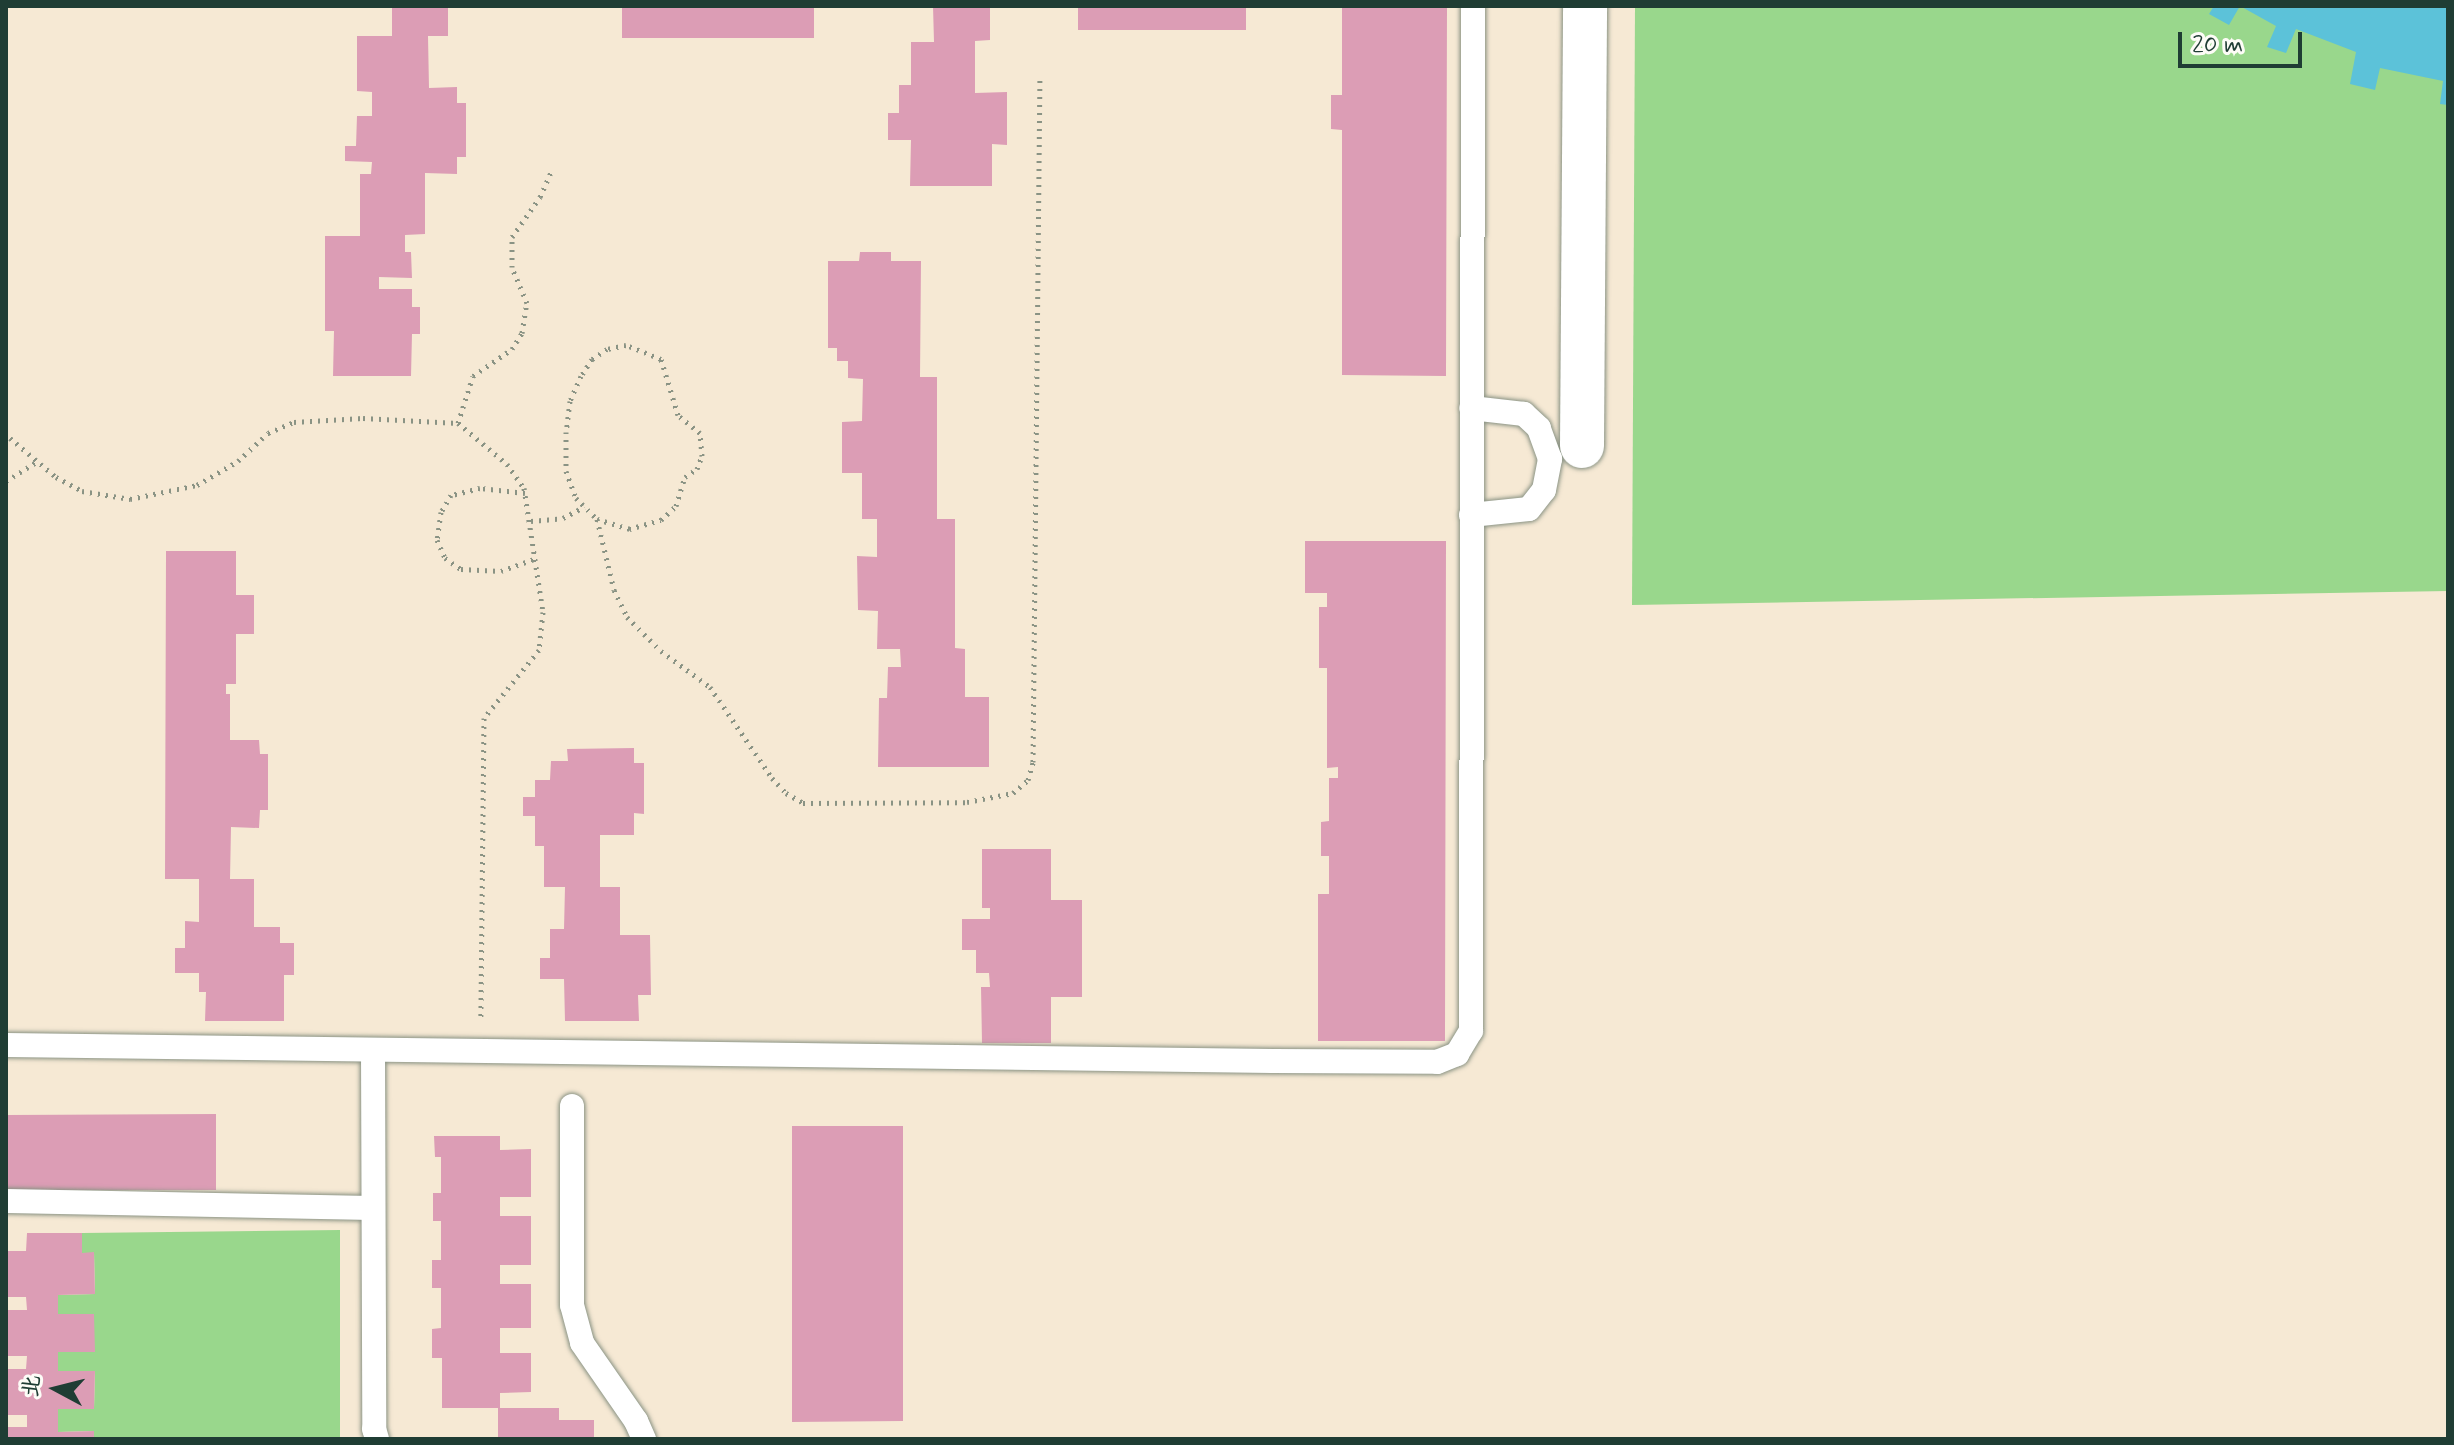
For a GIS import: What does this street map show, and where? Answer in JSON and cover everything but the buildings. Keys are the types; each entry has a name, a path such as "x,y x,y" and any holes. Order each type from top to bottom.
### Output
{"street":[{"path":"1566,452 1585,6"}],"lane":[{"path":"6,1045 1437,1062 1457,1054 1471,1031 1473,6"},
{"path":"1471,408 1524,414 1566,452 1529,509 1471,515"},
{"path":"373,1050 374,1429 377,1439"},
{"path":"572,1106 572,1305 582,1343 636,1421 644,1439"},
{"path":"6,1201 373,1208"}],"path":[{"path":"597,519 614,590 627,617 661,651 710,687 772,778 794,799 803,803 967,802 1013,793 1028,780 1033,762 1040,76"},
{"path":"458,423 473,376 512,349 522,333 527,303 512,267 512,237 540,197 552,170"},
{"path":"626,345 645,350 661,359 678,415 700,433 702,456 697,469 685,477 676,506 661,520 644,528 629,529 597,519 576,498 566,471 570,401 592,359 607,349 626,345"},
{"path":"10,438 82,491 130,499 197,485 238,461 268,433 294,422 363,418 458,423 507,464 525,493 543,612 539,650 523,674 488,709 484,718 481,1051"},
{"path":"6,481 38,461"},
{"path":"525,493 480,488 451,495 441,512 437,540 445,558 461,569 501,571 534,559"},
{"path":"531,521 563,518 584,507"}],"green space":[{"path":"1635,6 2448,6 2448,591 1632,605"},
{"path":"340,1230 340,1439 94,1439 94,1431 58,1432 58,1409 94,1408 95,1372 58,1371 58,1352 94,1352 94,1314 58,1314 58,1295 95,1294 94,1253 82,1253 82,1233"}],"water":[{"path":"2214,6 2240,6 2229,25 2209,14"},
{"path":"2240,6 2448,6 2448,105 2440,104 2443,81 2380,68 2375,90 2350,84 2356,52 2296,29 2286,53 2267,47 2276,26"}]}
